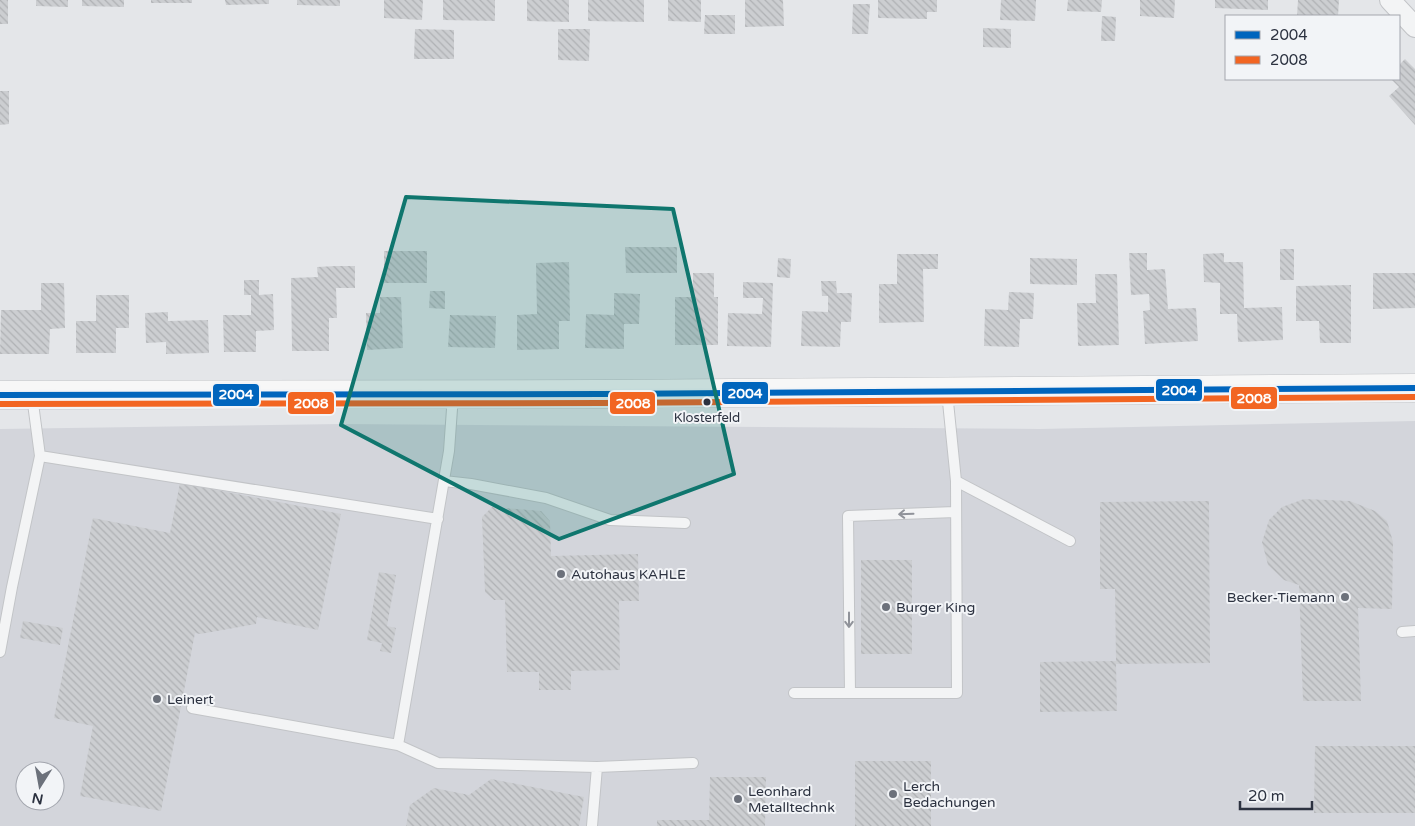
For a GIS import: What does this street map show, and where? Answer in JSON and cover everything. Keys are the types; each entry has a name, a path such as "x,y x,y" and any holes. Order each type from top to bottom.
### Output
{"main road":[{"path":"0,395 1415,388"}],"street":[{"path":"1390,0 1415,27"}],"lane":[{"path":"794,693 957,693 956,481 946,391"},
{"path":"398,746 450,451 453,394"},
{"path":"0,652 40,456 32,395"},
{"path":"40,456 438,519"},
{"path":"444,481 546,498 610,520 685,523"},
{"path":"956,481 1070,541"},
{"path":"850,693 848,516 955,512"},
{"path":"1402,632 1415,632"},
{"path":"192,708 398,746 438,763 597,767 692,763"},
{"path":"592,826 597,767"}],"highlighted area":[{"path":"406,197 673,209 734,474 559,539 341,425"}],"shaded area":[{"path":"1415,421 1415,826 0,826 0,429 341,424 1040,429"}],"building":[{"path":"0,0 8,0 8,24 0,24"},
{"path":"36,0 68,0 68,7 36,6"},
{"path":"82,0 124,0 124,7 82,6"},
{"path":"151,0 192,0 192,3 151,3"},
{"path":"225,0 269,0 269,4 226,5"},
{"path":"297,0 340,0 340,6 297,5"},
{"path":"384,0 423,0 422,20 384,18"},
{"path":"443,0 495,0 495,21 443,20"},
{"path":"527,0 569,0 569,22 527,21"},
{"path":"588,0 644,0 644,22 588,21"},
{"path":"668,0 701,0 701,22 668,21"},
{"path":"745,0 783,0 784,26 745,27"},
{"path":"878,0 937,0 937,12 927,12 927,19 878,18"},
{"path":"1001,0 1036,0 1035,21 1000,20"},
{"path":"1068,0 1102,0 1101,12 1067,11"},
{"path":"1140,0 1175,0 1174,18 1140,16"},
{"path":"1215,0 1268,0 1268,10 1215,8"},
{"path":"1298,0 1339,0 1338,15 1297,15"},
{"path":"853,4 870,4 868,34 852,34"},
{"path":"705,15 735,15 735,34 704,34"},
{"path":"1102,16 1116,17 1115,41 1101,41"},
{"path":"983,28 1011,29 1011,48 983,47"},
{"path":"415,29 454,30 454,59 414,59"},
{"path":"558,29 590,29 589,61 558,60"},
{"path":"1405,59 1415,69 1415,125 1389,96 1399,87 1392,80 1400,80 1400,64"},
{"path":"0,91 9,91 9,124 0,125"},
{"path":"625,247 677,247 677,273 626,273"},
{"path":"1280,249 1294,249 1294,280 1280,280"},
{"path":"384,251 427,251 427,283 384,283"},
{"path":"1129,253 1147,253 1147,270 1165,269 1168,309 1196,308 1198,341 1145,344 1143,311 1150,310 1149,294 1131,295"},
{"path":"1224,253 1224,262 1243,262 1244,308 1282,307 1283,340 1238,342 1237,314 1220,314 1220,283 1204,282 1203,254"},
{"path":"897,254 938,254 938,269 923,269 924,322 879,323 879,284 897,284"},
{"path":"778,258 791,259 790,278 777,277"},
{"path":"1030,258 1077,259 1077,285 1030,284"},
{"path":"569,262 570,321 559,321 559,349 517,350 517,315 537,314 536,263"},
{"path":"355,266 355,288 336,288 337,318 329,318 329,351 292,351 291,278 318,277 317,267"},
{"path":"693,273 714,273 714,297 718,297 718,345 675,345 675,297 693,297"},
{"path":"1373,273 1415,273 1415,308 1373,309"},
{"path":"1095,274 1117,274 1119,345 1078,346 1077,303 1096,303"},
{"path":"244,280 259,280 259,295 273,294 274,330 256,331 256,352 224,352 223,315 251,315 251,295 244,295"},
{"path":"821,281 836,281 837,293 852,293 851,322 841,322 840,347 801,346 802,311 828,312 828,296 822,296"},
{"path":"743,282 773,283 771,347 727,346 728,313 762,314 763,298 743,298"},
{"path":"41,283 64,283 65,328 50,329 49,354 0,354 1,310 41,310"},
{"path":"1351,285 1351,343 1320,343 1319,321 1296,321 1296,286"},
{"path":"430,291 445,291 445,309 429,308"},
{"path":"1009,292 1034,293 1033,319 1020,319 1019,347 984,346 985,309 1008,310"},
{"path":"614,293 640,294 639,324 624,324 624,349 585,348 586,314 614,315"},
{"path":"96,295 129,295 129,328 116,328 116,353 76,353 76,321 96,321"},
{"path":"380,297 401,297 403,348 367,350 366,313 380,313"},
{"path":"168,312 168,321 208,320 209,353 166,354 166,342 146,343 145,313"},
{"path":"450,315 496,316 495,348 448,347"},
{"path":"180,483 341,514 318,630 257,617 256,624 200,634 195,633 161,811 80,796 93,726 54,718 93,518 170,533"},
{"name":"Becker-Tiemann","path":"1304,499 1350,501 1375,511 1387,521 1393,542 1392,609 1358,608 1361,701 1303,701 1299,585 1284,580 1268,565 1262,542 1269,520 1282,507"},
{"path":"1209,501 1210,663 1116,664 1117,711 1040,712 1040,662 1116,661 1115,589 1100,589 1100,502"},
{"name":"Autohaus KAHLE","path":"492,507 541,511 550,521 551,556 638,554 639,601 619,601 620,670 571,671 571,690 539,690 539,672 507,672 505,600 494,600 485,592 482,517"},
{"name":"Burger King","path":"861,560 912,560 912,654 861,654"},
{"path":"379,572 396,575 387,626 396,628 391,653 380,651 382,643 367,640"},
{"path":"23,621 63,628 60,645 20,638"},
{"path":"1315,746 1415,746 1415,813 1314,813"},
{"name":"Lerch Bedachungen","path":"855,761 931,761 931,826 855,826"},
{"name":"Leonhard Metalltechnk","path":"710,777 766,777 765,826 657,826 657,820 709,820"},
{"path":"491,779 584,797 579,826 406,826 410,805 434,788 469,795"}],"transit line":[{"name":"2004","path":"0,395 602,394 1415,388"},
{"name":"2008","path":"0,404 602,403 1415,397"}],"place":[{"name":"Klosterfeld","path":"707,402"},
{"name":"Autohaus KAHLE","path":"561,574"},
{"name":"Becker-Tiemann","path":"1345,597"},
{"name":"Burger King","path":"886,607"},
{"name":"Leinert","path":"157,699"},
{"name":"Lerch Bedachungen","path":"893,794"},
{"name":"Leonhard Metalltechnk","path":"738,799"}]}
